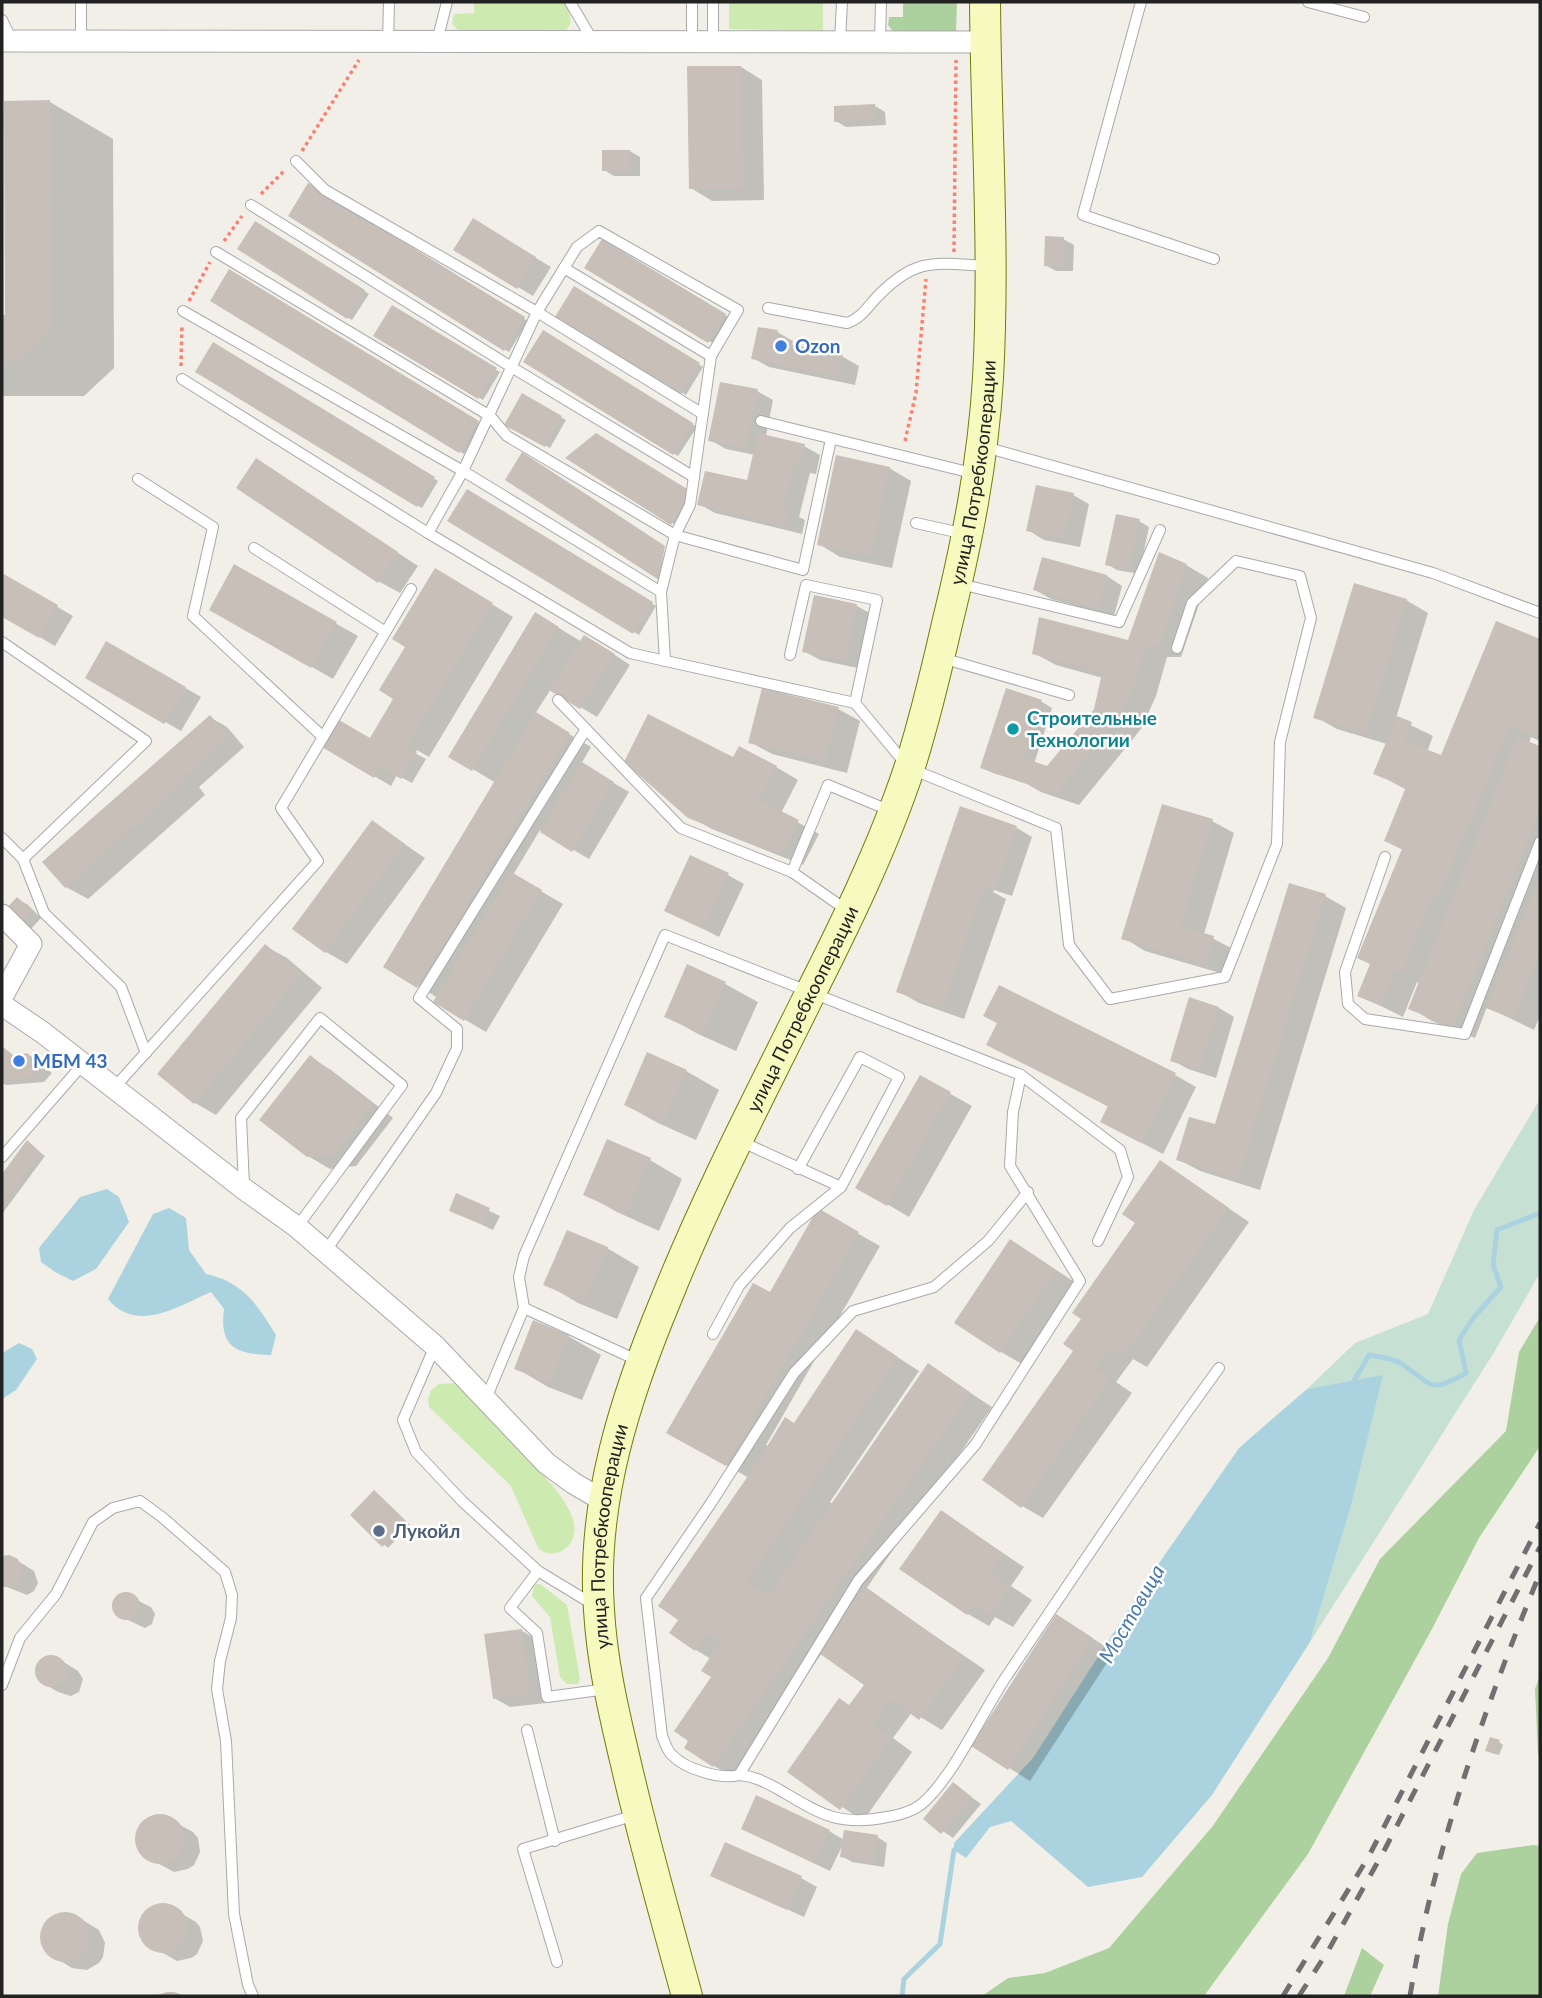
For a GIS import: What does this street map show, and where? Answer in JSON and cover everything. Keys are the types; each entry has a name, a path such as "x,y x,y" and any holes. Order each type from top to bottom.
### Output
{"main road":[{"name":"улица Потребкооперации","path":"687,1996 637,1814 608,1689 598,1607 599,1551 604,1501 618,1435 641,1362 689,1245 880,847 909,768 940,657 968,535 980,461 988,375 990,266 985,2"}],"street":[{"path":"7,41 985,42"},
{"path":"2,915 31,944 2,997"},
{"path":"2,1004 43,1032 244,1189 297,1227 435,1346 546,1463 604,1501"}],"lane":[{"path":"81,2 81,41"},
{"path":"388,41 389,2"},
{"path":"437,41 447,2"},
{"path":"570,2 593,41"},
{"path":"692,2 702,42"},
{"path":"702,42 713,2"},
{"path":"840,42 842,2"},
{"path":"880,42 881,2"},
{"path":"1141,2 1083,215 1214,259"},
{"path":"1308,2 1364,17"},
{"path":"2,20 7,41"},
{"path":"296,161 326,190 537,312 703,414"},
{"path":"251,205 694,477"},
{"path":"428,533 463,471 537,312 577,247 599,231 738,310 711,356 690,505 675,535 661,592 665,661"},
{"path":"216,252 490,416 507,436 675,535 803,570 831,439"},
{"path":"768,308 847,323 856,320 879,295 908,271 928,263 990,266"},
{"path":"564,268 711,356"},
{"path":"183,312 463,471 661,592"},
{"path":"182,379 428,533 630,653 855,703 909,768 1056,828 1069,945 1110,999 1224,977 1277,844 1280,743 1311,618 1300,576 1236,561 1192,603 1177,648"},
{"path":"761,421 902,456 980,461 1433,573 1540,612"},
{"path":"138,479 213,527 193,616 323,737"},
{"path":"916,523 968,535"},
{"path":"957,584 1119,622 1160,530"},
{"path":"254,548 384,631"},
{"path":"790,654 806,585 877,600 855,703"},
{"path":"114,1088 318,862 281,808 411,589"},
{"path":"2,642 146,741 23,859"},
{"path":"940,657 1069,695"},
{"path":"558,700 681,828 792,872 850,913"},
{"path":"325,1252 436,1093 457,1048 457,1029 419,998 586,729"},
{"path":"792,872 828,785 893,812"},
{"path":"2,838 23,859 44,913 121,987 146,1053"},
{"path":"1385,857 1345,972 1348,1004 1365,1019 1465,1034 1540,842"},
{"path":"485,1401 524,1308 519,1276 524,1256 665,935 1021,1075 1120,1150 1128,1177 1098,1241"},
{"path":"244,1189 241,1118 320,1018 402,1085 297,1227"},
{"path":"713,1334 739,1286 790,1228 841,1187 899,1077 860,1057 798,1169"},
{"path":"2,1157 83,1064"},
{"path":"739,1775 859,1581 975,1445 1080,1281 1010,1166 1013,1112 1021,1075"},
{"path":"738,1140 841,1187"},
{"path":"1028,1192 988,1241 934,1287 853,1311 794,1373 646,1598 662,1736 671,1755 681,1762 716,1776 750,1775 837,1820 859,1821 888,1817 906,1813 923,1803 951,1768 990,1702 1142,1474 1219,1368"},
{"path":"524,1308 641,1362"},
{"path":"435,1346 403,1420 416,1452 462,1501 538,1570 598,1607"},
{"path":"2,1685 19,1638 56,1594 93,1522 113,1508 140,1501 225,1572 232,1595 232,1618 220,1661 218,1689 226,1741 234,1914 248,1985 253,1996"},
{"path":"538,1570 510,1608 537,1633 548,1697 608,1689"},
{"path":"527,1730 555,1841"},
{"path":"557,1962 523,1849 637,1814"}],"path":[{"path":"953,264 956,42"},
{"path":"902,456 916,393 928,263"}],"green space":[{"path":"474,2 564,2 571,23 564,33 459,31 452,24 454,14 474,13"},
{"path":"729,2 823,2 823,31 729,29"},
{"path":"903,2 957,2 956,35 894,33 888,25 889,17 903,17"},
{"path":"1540,1099 1540,1273 1493,1354 1310,1642 1351,1506 1382,1376 1307,1389 1355,1343 1428,1314 1474,1210"},
{"path":"1540,1317 1540,1446 1479,1538 1308,1854 1204,1996 982,1996 1008,1978 1045,1973 1109,1948 1212,1827 1328,1658 1380,1559 1506,1431 1519,1352"},
{"path":"455,1383 564,1500 574,1527 572,1540 565,1549 549,1553 538,1548 511,1486 429,1407 431,1390 439,1384"},
{"path":"540,1584 567,1605 580,1679 578,1684 567,1684 560,1677 550,1617 532,1596 534,1585"},
{"path":"1540,1675 1540,1753 1538,1754 1535,1689"},
{"path":"1540,1846 1540,1996 1438,1996 1448,1924 1461,1874 1477,1853"},
{"path":"1362,1948 1384,1965 1370,1996 1344,1996"}],"water":[{"path":"107,1189 119,1197 129,1222 96,1269 73,1281 41,1262 39,1248 80,1197"},
{"path":"169,1208 186,1218 189,1250 206,1274 239,1289 262,1314 276,1335 271,1355 248,1353 232,1346 224,1332 224,1309 211,1292 172,1310 144,1316 131,1315 108,1299 153,1214"},
{"path":"19,1343 32,1349 37,1359 16,1390 2,1399 2,1353"},
{"path":"1383,1375 1351,1506 1310,1642 1212,1795 1142,1877 1088,1887 1011,1821 990,1827 966,1858 954,1850 954,1843 1033,1758 1146,1582 1239,1448 1307,1389"}],"building":[{"path":"687,66 741,66 743,189 689,189"},
{"path":"50,100 51,332 20,361 2,361 2,315 5,315 4,101"},
{"path":"875,104 876,120 834,122 834,106"},
{"path":"602,150 630,150 630,171 602,171"},
{"path":"308,183 525,317 504,351 288,216"},
{"path":"473,218 536,257 517,289 453,250"},
{"path":"255,221 365,290 347,319 237,249"},
{"path":"1045,236 1064,237 1063,267 1044,266"},
{"path":"602,239 726,314 708,343 584,268"},
{"path":"229,269 479,421 459,453 210,301"},
{"path":"574,286 700,363 681,394 555,317"},
{"path":"392,305 497,368 478,399 373,336"},
{"path":"758,327 778,330 775,341 843,355 839,377 751,359"},
{"path":"543,330 693,423 673,455 523,362"},
{"path":"213,342 435,477 417,507 195,372"},
{"path":"720,382 758,389 746,448 708,441"},
{"path":"522,393 562,416 545,447 504,425"},
{"path":"596,433 692,492 671,525 565,458"},
{"path":"758,433 805,444 800,466 794,465 784,508 790,509 786,526 697,505 705,471 747,480"},
{"path":"522,452 665,546 659,580 505,480"},
{"path":"836,455 890,467 871,557 817,545"},
{"path":"256,458 398,552 378,583 236,488"},
{"path":"1036,485 1074,493 1064,539 1026,531"},
{"path":"467,489 653,602 633,634 447,521"},
{"path":"1116,514 1140,519 1129,570 1105,565"},
{"path":"1159,552 1187,564 1160,646 1145,646 1135,683 1119,717 1057,794 980,768 1006,688 1042,700 1024,758 1047,766 1094,709 1102,673 1032,654 1039,617 1128,640"},
{"path":"1042,557 1107,575 1098,608 1033,590"},
{"path":"234,564 337,622 311,668 209,610"},
{"path":"435,568 493,603 407,746 417,752 401,779 381,767 374,778 322,747 339,720 370,738 393,699 379,690 405,647 392,639"},
{"path":"2,573 58,605 39,638 2,617"},
{"path":"1354,583 1407,599 1366,734 1313,718"},
{"path":"814,595 857,604 846,661 802,652"},
{"path":"535,612 559,627 472,771 448,757"},
{"path":"1496,621 1540,639 1540,739 1510,726 1438,899 1432,897 1401,974 1395,971 1381,1006 1357,996 1370,964 1357,958 1402,849 1384,841 1406,787 1373,774 1397,716 1412,722 1405,741 1441,755"},
{"path":"584,635 615,654 580,709 549,690"},
{"path":"106,641 186,687 164,724 85,678"},
{"path":"762,688 839,707 825,761 748,743"},
{"path":"536,712 570,733 417,988 383,967"},
{"path":"648,714 733,757 739,746 777,766 759,800 799,820 781,855 688,818 624,762"},
{"path":"210,715 229,737 182,779 185,782 65,888 42,862"},
{"path":"1517,737 1540,746 1540,810 1453,1027 1408,1009"},
{"path":"582,762 614,782 572,852 540,832"},
{"path":"1162,804 1213,819 1181,926 1214,936 1206,964 1121,939"},
{"path":"960,806 1017,826 996,889 985,885 943,1008 896,992"},
{"path":"372,820 405,844 325,953 292,929"},
{"path":"690,855 729,873 703,929 664,911"},
{"path":"511,872 542,890 464,1021 433,1002"},
{"path":"1540,878 1540,954 1513,1019 1486,1008"},
{"path":"1289,883 1326,894 1238,1179 1176,1160 1189,1117 1215,1124"},
{"path":"17,897 32,911 20,924 5,910"},
{"path":"265,944 302,974 194,1104 157,1074"},
{"path":"687,964 726,982 703,1034 664,1017"},
{"path":"999,985 1176,1073 1141,1143 1100,1122 1108,1106 986,1045 997,1023 983,1016"},
{"path":"1189,997 1219,1007 1199,1070 1170,1061"},
{"name":"МБМ 43","path":"2,1046 13,1056 27,1053 43,1066 34,1077 2,1080"},
{"path":"647,1052 687,1070 663,1123 624,1105"},
{"path":"310,1055 373,1105 334,1154 307,1157 259,1120"},
{"path":"920,1075 951,1092 887,1206 855,1188"},
{"path":"607,1139 651,1158 626,1214 583,1195"},
{"path":"27,1140 41,1153 2,1206 2,1174"},
{"path":"1160,1160 1229,1208 1124,1356 1111,1347 1096,1369 1111,1379 1021,1508 982,1480 1073,1351 1063,1344 1081,1319 1072,1313 1135,1223 1122,1214"},
{"path":"456,1193 490,1208 483,1225 449,1211"},
{"path":"818,1208 859,1232 726,1466 666,1433 753,1283 770,1292"},
{"path":"567,1230 608,1247 584,1302 543,1285"},
{"path":"1010,1239 1056,1270 1000,1353 954,1323"},
{"path":"533,1320 569,1335 550,1383 514,1369"},
{"path":"856,1329 898,1357 747,1582 768,1596 928,1363 971,1393 713,1767 684,1748 688,1741 674,1731 711,1677 701,1671 720,1642 707,1633 695,1651 669,1633 678,1620 658,1606 757,1463 785,1417 794,1423"},
{"path":"374,1490 407,1522 382,1547 350,1515"},
{"path":"941,1510 1004,1554 991,1572 1011,1586 990,1616 974,1605 967,1615 899,1569"},
{"path":"9,1555 18,1559 23,1574 14,1586 2,1587 2,1556"},
{"path":"863,1585 964,1657 919,1720 891,1699 873,1725 892,1738 840,1810 787,1772 839,1698 849,1705 864,1685 816,1651"},
{"path":"126,1592 136,1596 140,1606 136,1616 126,1620 116,1616 112,1606 116,1596"},
{"path":"1056,1614 1093,1638 1008,1770 971,1746"},
{"path":"522,1629 530,1694 493,1699 484,1634"},
{"path":"51,1655 63,1659 67,1671 63,1683 51,1687 39,1683 35,1671 39,1659"},
{"path":"1490,1737 1500,1740 1495,1754 1485,1751"},
{"path":"953,1782 972,1797 941,1834 923,1819"},
{"path":"756,1795 830,1830 814,1863 741,1829"},
{"path":"160,1814 177,1822 185,1839 177,1856 160,1864 143,1856 135,1839 143,1822"},
{"path":"844,1830 878,1835 874,1863 840,1857"},
{"path":"725,1842 802,1876 787,1910 710,1876"},
{"path":"163,1903 180,1911 188,1928 180,1945 163,1953 146,1945 138,1928 146,1911"},
{"path":"65,1912 82,1920 90,1937 82,1954 65,1962 48,1954 40,1937 48,1920"},
{"path":"174,1992 185,1996 154,1996"}],"waterway":[{"name":"Мостовица","path":"1355,1386 1354,1381 1369,1355 1398,1362 1431,1384 1445,1384 1466,1373 1459,1340 1474,1317 1501,1287 1493,1265 1497,1230 1540,1213"},
{"name":"Мостовица","path":"902,1996 904,1979 940,1944 954,1850 958,1848"}],"railway":[{"path":"1283,1996 1369,1856 1540,1523"},
{"path":"1299,1996 1328,1951 1385,1849 1540,1547"},
{"path":"1410,1996 1433,1887 1463,1781 1499,1676 1540,1573"}],"place":[{"name":"Ozon","path":"781,346"},
{"name":"Строительные Технологии","path":"1013,729"},
{"name":"МБМ 43","path":"19,1061"},
{"name":"Лукойл","path":"379,1531"}]}
